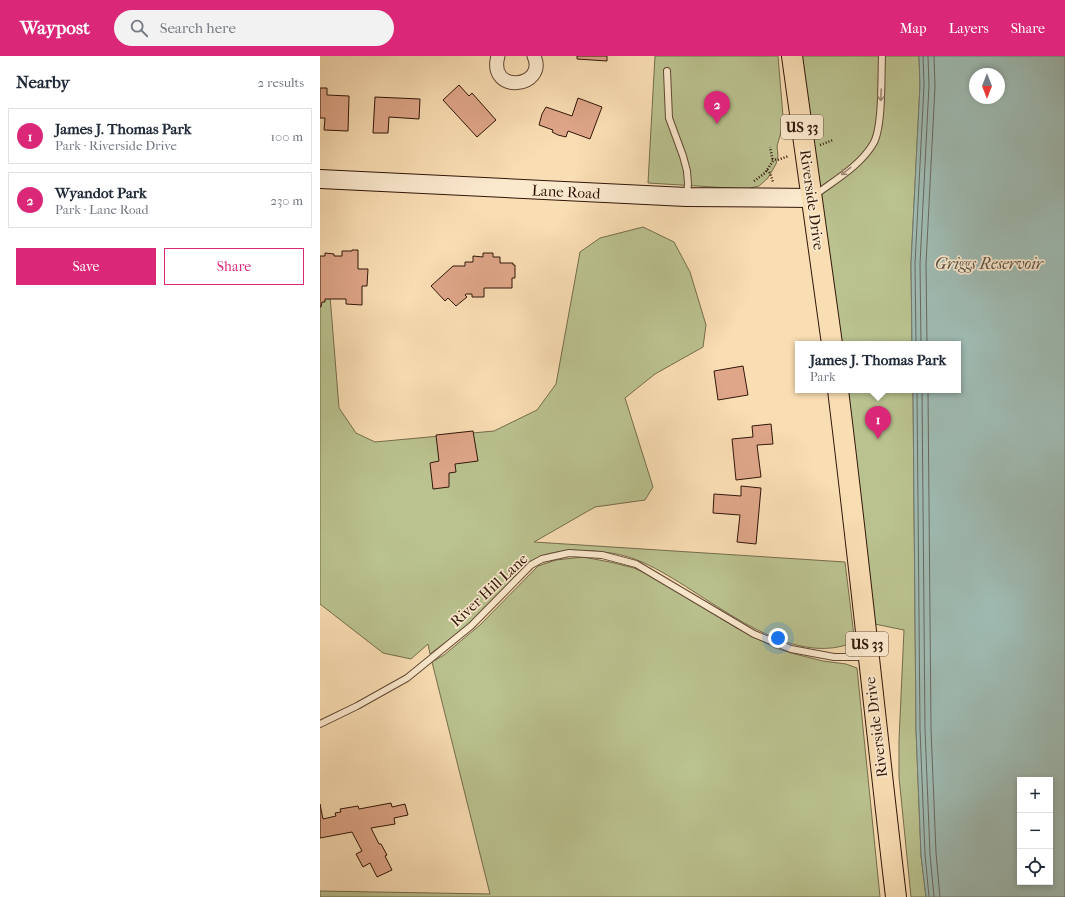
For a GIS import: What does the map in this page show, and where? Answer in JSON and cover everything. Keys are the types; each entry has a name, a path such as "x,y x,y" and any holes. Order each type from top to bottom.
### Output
{"main road":[{"name":"Riverside Drive","path":"792,56 832,341"},
{"name":"Riverside Drive","path":"838,393 896,897"}],"street":[{"path":"498,56 496,62 500,75 504,80 518,84 530,78 534,72 536,66 534,56"},
{"name":"Lane Road","path":"320,179 686,197 812,198"}],"lane":[{"path":"812,198 860,161 873,144 877,134 879,121 882,56"},
{"path":"667,71 669,118 687,171 688,184 686,197"},
{"name":"River Hill Lane","path":"320,724 407,678 471,626 531,565 542,559 569,553 602,555 636,564 754,634 791,649 834,657 868,657"}],"path":[{"path":"753,182 765,173 772,161 770,147"},
{"path":"772,159 777,160"}],"green space":[{"path":"655,56 778,56 783,116 777,146 778,156 776,164 768,178 759,186 746,189 648,183"},
{"path":"792,56 919,56 920,85 911,264 912,341 832,341"},
{"path":"643,227 674,242 690,272 706,325 703,347 655,374 625,398 653,487 645,500 595,507 534,542 845,562 854,636 852,643 826,648 799,646 771,636 744,623 667,575 644,563 628,557 602,552 569,551 545,555 527,564 470,624 430,654 428,644 411,659 383,653 320,604 320,267 330,296 339,408 356,433 375,442 494,431 537,410 556,384 580,252 600,238"},
{"path":"837,393 913,393 916,729 921,855 926,897 911,897 899,777 899,740 904,630 865,622"},
{"path":"583,557 634,568 654,577 735,627 775,648 823,661 846,664 857,668 880,897 320,897 320,891 490,894 432,662 444,655 480,625 538,566 556,560"}],"water":[{"name":"Griggs Reservoir","path":"919,56 1065,56 1065,897 926,897 921,855 916,729 913,393 961,393 961,341 912,341 911,264 920,85"}],"building":[{"path":"577,56 607,56 607,61 577,59"},
{"path":"459,85 469,96 472,93 496,120 477,137 443,100"},
{"path":"320,88 327,88 327,95 349,96 348,131 324,130 325,118 320,118"},
{"path":"375,97 420,99 419,119 389,117 388,133 373,133"},
{"path":"578,98 602,107 590,139 568,131 566,137 558,135 552,132 553,130 539,125 546,107 572,116"},
{"path":"358,250 358,269 368,269 367,286 362,286 362,305 346,304 346,299 325,299 325,302 322,302 320,307 320,256 325,256 325,253 334,254 334,256 342,256 342,251"},
{"path":"483,253 493,253 493,257 500,257 500,263 513,263 513,265 515,265 515,278 512,278 512,288 484,288 484,297 472,297 472,294 466,294 465,295 467,297 456,306 448,298 445,301 431,286 453,266 465,266 465,262 473,262 473,256 483,257"},
{"path":"743,366 748,395 718,400 714,371"},
{"path":"771,424 773,444 757,445 761,477 736,480 732,439 753,437 752,426"},
{"path":"473,431 478,461 455,464 456,472 449,473 449,487 433,489 430,463 439,461 436,435"},
{"path":"741,486 761,488 756,544 737,542 740,515 713,513 714,494 741,496"},
{"path":"391,803 392,807 405,804 408,815 394,818 395,824 371,828 379,844 381,844 387,855 385,856 392,870 377,877 370,863 363,867 356,854 362,851 352,832 320,838 320,804 323,819 336,816 335,813 341,812 340,809 358,806 359,809"}],"place":[{"name":"Wyandot Park","path":"717,124"},
{"name":"James J. Thomas Park","path":"878,439"}]}
